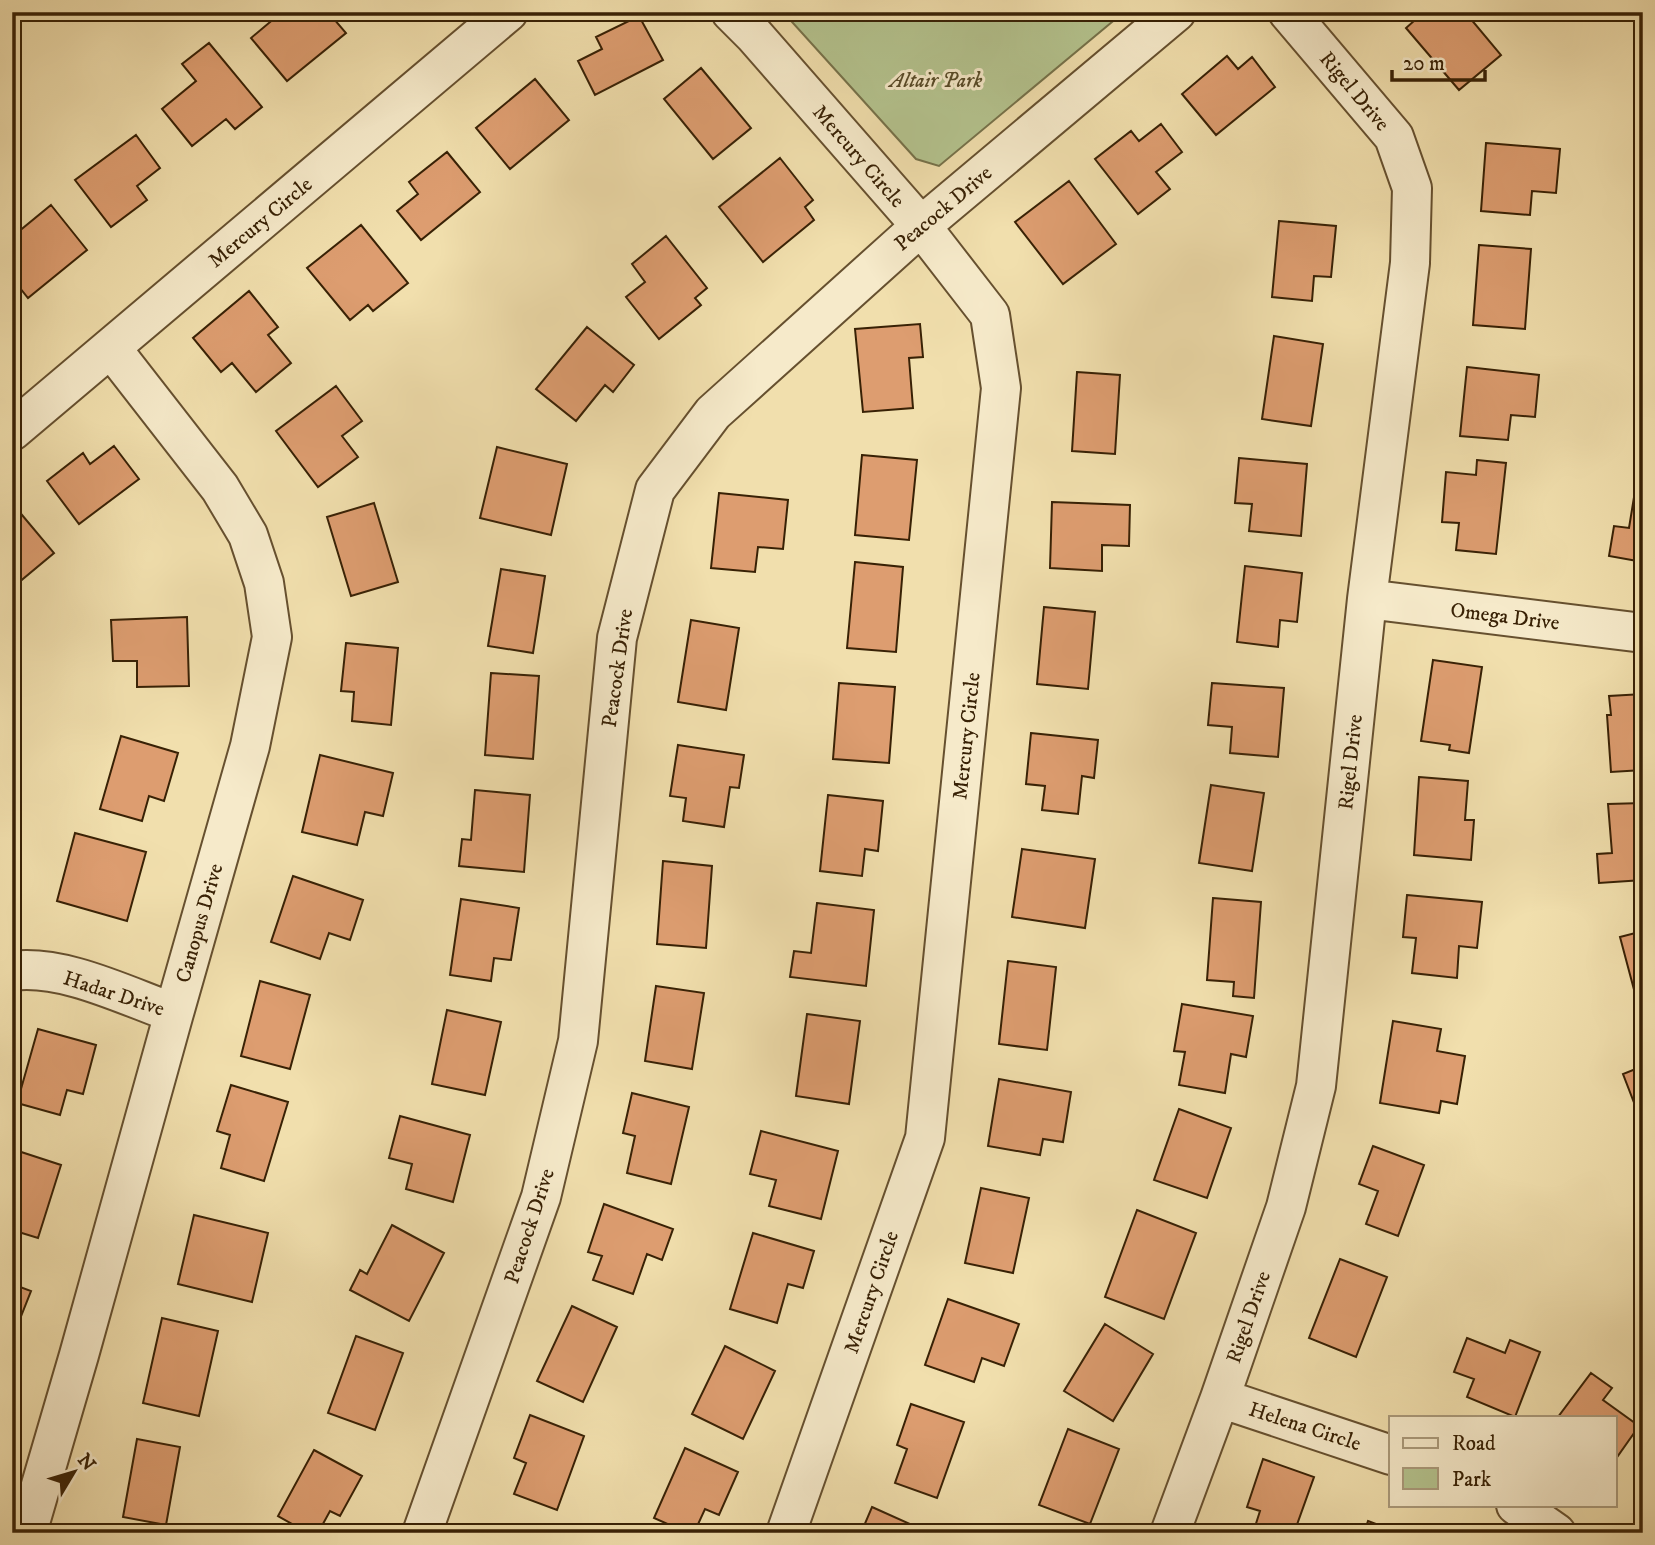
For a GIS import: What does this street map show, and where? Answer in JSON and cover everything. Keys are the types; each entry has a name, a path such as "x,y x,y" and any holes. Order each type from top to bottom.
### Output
{"street":[{"name":"Mercury Circle","path":"12,431 508,12"},
{"name":"Mercury Circle","path":"731,12 920,226 990,315 1001,388 925,1138 786,1533"},
{"name":"Peacock Drive","path":"422,1533 541,1197 578,1041 617,638 655,490 713,413 920,226 1176,12"},
{"name":"Rigel Drive","path":"1170,1533 1286,1207 1316,1086 1367,599 1410,263 1412,188 1394,137 1288,12"},
{"name":"Canopus Drive","path":"27,1533 250,746 272,637 264,583 248,535 220,488 111,348"},
{"name":"Omega Drive","path":"1367,599 1643,633"},
{"name":"Hadar Drive","path":"12,971 72,976 174,1013"},
{"name":"Helena Circle","path":"1220,1398 1389,1454"},
{"path":"1517,1506 1556,1533"}],"green space":[{"name":"Altair Park","path":"783,12 1124,12 939,166 916,159"}],"building":[{"path":"282,12 328,12 346,33 287,81 251,38"},
{"path":"1424,12 1465,12 1501,55 1459,90 1406,28"},
{"path":"639,16 663,60 595,95 578,61 602,49 596,37"},
{"path":"209,43 262,107 235,129 226,119 192,146 162,109 196,81 182,64"},
{"path":"1227,56 1238,69 1252,57 1275,87 1216,135 1182,94"},
{"path":"701,68 751,128 713,159 664,99"},
{"path":"535,79 569,120 510,169 476,128"},
{"path":"1161,124 1182,152 1156,172 1170,189 1138,214 1095,159 1131,131 1139,141"},
{"path":"136,135 160,168 137,186 147,200 111,227 75,180"},
{"path":"1486,143 1560,149 1556,193 1532,191 1530,215 1481,211"},
{"path":"447,152 480,192 421,240 397,211 418,194 409,182"},
{"path":"780,158 813,200 805,207 814,220 763,262 719,207"},
{"path":"1069,181 1116,244 1063,284 1015,222"},
{"path":"51,205 87,250 28,298 12,278 12,237"},
{"path":"1279,221 1336,226 1331,277 1314,276 1312,301 1272,297"},
{"path":"361,225 408,283 373,311 368,305 350,320 307,268"},
{"path":"666,236 707,288 695,298 701,305 659,339 626,297 645,282 632,264"},
{"path":"1479,245 1531,249 1525,329 1473,325"},
{"path":"249,291 278,327 268,335 291,363 256,392 232,363 221,372 193,338"},
{"path":"920,324 923,357 909,358 913,408 863,412 855,329"},
{"path":"587,327 634,365 613,392 605,385 576,421 536,389"},
{"path":"1274,336 1323,344 1311,426 1262,419"},
{"path":"1467,367 1539,375 1535,417 1511,415 1508,440 1460,436"},
{"path":"1077,372 1120,375 1115,454 1072,451"},
{"path":"336,386 362,421 342,436 358,457 318,487 276,431"},
{"path":"1643,398 1643,446 1639,446"},
{"path":"114,446 139,479 79,524 47,481 83,453 90,464"},
{"path":"497,447 567,464 551,535 480,518"},
{"path":"862,455 917,460 909,540 855,535"},
{"path":"1239,458 1307,464 1301,536 1249,531 1252,504 1235,503"},
{"path":"1477,460 1506,463 1496,554 1456,550 1459,523 1442,522 1446,472 1476,475"},
{"path":"1636,485 1643,486 1643,562 1609,556 1614,526 1629,528"},
{"path":"719,493 788,500 783,549 758,547 755,572 711,568"},
{"path":"1052,502 1130,505 1129,546 1102,545 1102,571 1050,568"},
{"path":"374,503 398,582 351,596 327,517"},
{"path":"17,509 54,553 12,588 12,512"},
{"path":"855,562 903,567 896,652 847,648"},
{"path":"1245,566 1302,573 1297,622 1280,620 1278,647 1237,642"},
{"path":"501,569 545,576 533,653 488,646"},
{"path":"1044,607 1095,612 1088,689 1037,684"},
{"path":"187,617 189,686 137,687 137,661 113,661 111,620"},
{"path":"691,620 739,628 726,710 678,702"},
{"path":"346,643 398,648 391,725 352,721 354,692 341,691"},
{"path":"1433,660 1482,667 1469,753 1449,750 1450,745 1421,741"},
{"path":"491,673 539,676 533,759 485,755"},
{"path":"839,683 895,687 889,763 833,759"},
{"path":"1212,683 1284,688 1278,757 1230,753 1232,727 1208,725"},
{"path":"1643,694 1643,770 1611,772 1607,715 1611,715 1609,696"},
{"path":"1031,733 1098,740 1094,778 1082,776 1078,814 1042,810 1045,786 1026,784"},
{"path":"121,736 178,753 164,801 149,796 142,821 100,809"},
{"path":"678,745 744,755 739,788 730,787 724,827 683,821 686,798 670,796"},
{"path":"320,755 393,773 383,816 365,812 357,845 302,832"},
{"path":"1419,777 1468,781 1465,820 1474,820 1471,860 1414,855"},
{"path":"1211,785 1264,793 1252,871 1199,863"},
{"path":"475,790 530,795 524,872 459,866 462,839 471,840"},
{"path":"828,795 883,801 878,851 865,849 862,876 820,871"},
{"path":"1643,803 1643,880 1599,883 1597,854 1612,853 1608,804"},
{"path":"75,833 146,852 127,921 57,901"},
{"path":"1022,849 1095,859 1085,928 1012,917"},
{"path":"663,861 712,866 706,948 657,944"},
{"path":"293,876 363,900 350,940 329,933 320,959 271,942"},
{"path":"1407,895 1482,902 1477,948 1459,946 1457,978 1412,973 1416,938 1403,937"},
{"path":"1213,898 1261,902 1254,998 1233,996 1234,982 1207,980"},
{"path":"461,899 519,908 511,960 494,958 491,981 450,975"},
{"path":"817,903 874,910 866,986 790,977 794,951 811,953"},
{"path":"1643,931 1643,1016 1641,1016 1620,937"},
{"path":"1008,961 1056,967 1047,1050 999,1044"},
{"path":"260,981 310,995 290,1069 241,1056"},
{"path":"656,986 704,993 692,1069 645,1061"},
{"path":"1182,1004 1253,1016 1246,1057 1231,1054 1225,1093 1179,1085 1185,1052 1174,1051"},
{"path":"447,1010 501,1022 485,1095 432,1084"},
{"path":"807,1014 860,1021 849,1104 796,1096"},
{"path":"1393,1021 1441,1029 1437,1051 1465,1056 1457,1104 1441,1101 1439,1113 1380,1103"},
{"path":"38,1029 96,1045 83,1094 67,1090 60,1115 17,1103"},
{"path":"1643,1066 1643,1126 1623,1074"},
{"path":"999,1079 1071,1092 1063,1142 1043,1139 1040,1155 988,1146"},
{"path":"231,1085 288,1102 264,1181 221,1168 230,1135 217,1131"},
{"path":"632,1093 689,1107 671,1184 627,1173 635,1136 623,1133"},
{"path":"1179,1109 1231,1128 1207,1198 1154,1180"},
{"path":"400,1116 470,1135 453,1202 406,1189 412,1164 389,1158"},
{"path":"761,1131 838,1151 821,1219 769,1206 776,1180 750,1174"},
{"path":"1373,1146 1424,1165 1398,1236 1366,1224 1378,1191 1359,1184"},
{"path":"12,1149 61,1165 38,1238 12,1230"},
{"path":"981,1188 1029,1198 1013,1273 965,1263"},
{"path":"604,1204 673,1229 662,1260 647,1254 633,1294 593,1280 602,1256 588,1252"},
{"path":"1137,1210 1196,1233 1164,1319 1105,1297"},
{"path":"194,1215 268,1233 252,1302 178,1284"},
{"path":"392,1225 444,1253 409,1321 350,1290 360,1270 367,1274"},
{"path":"753,1233 814,1251 803,1288 788,1284 777,1323 730,1309"},
{"path":"1340,1259 1387,1277 1356,1357 1309,1338"},
{"path":"12,1284 31,1291 14,1334 12,1334"},
{"path":"948,1299 1019,1324 1004,1366 982,1358 974,1382 925,1365"},
{"path":"572,1306 617,1327 583,1402 537,1381"},
{"path":"162,1318 218,1331 199,1416 143,1403"},
{"path":"1105,1324 1153,1354 1113,1421 1064,1391"},
{"path":"356,1336 403,1353 375,1430 328,1413"},
{"path":"1467,1338 1505,1353 1510,1340 1540,1352 1515,1416 1467,1397 1474,1379 1454,1372"},
{"path":"725,1346 775,1371 743,1439 692,1414"},
{"path":"1591,1373 1612,1388 1603,1400 1639,1426 1616,1459 1616,1416 1559,1416"},
{"path":"911,1404 964,1422 937,1498 895,1483 907,1449 897,1445"},
{"path":"530,1415 584,1436 557,1510 514,1494 526,1463 514,1458"},
{"path":"1068,1429 1119,1449 1090,1524 1039,1505"},
{"path":"137,1439 180,1447 166,1525 123,1517"},
{"path":"685,1448 738,1472 719,1515 705,1509 694,1533 688,1533 654,1518"},
{"path":"314,1450 362,1476 340,1516 330,1511 318,1533 308,1533 278,1516"},
{"path":"1263,1459 1314,1477 1294,1533 1253,1533 1260,1511 1247,1507"},
{"path":"872,1507 921,1529 919,1533 861,1533"},
{"path":"1368,1521 1400,1533 1364,1533"},
{"path":"498,1525 515,1533 494,1533"}]}
